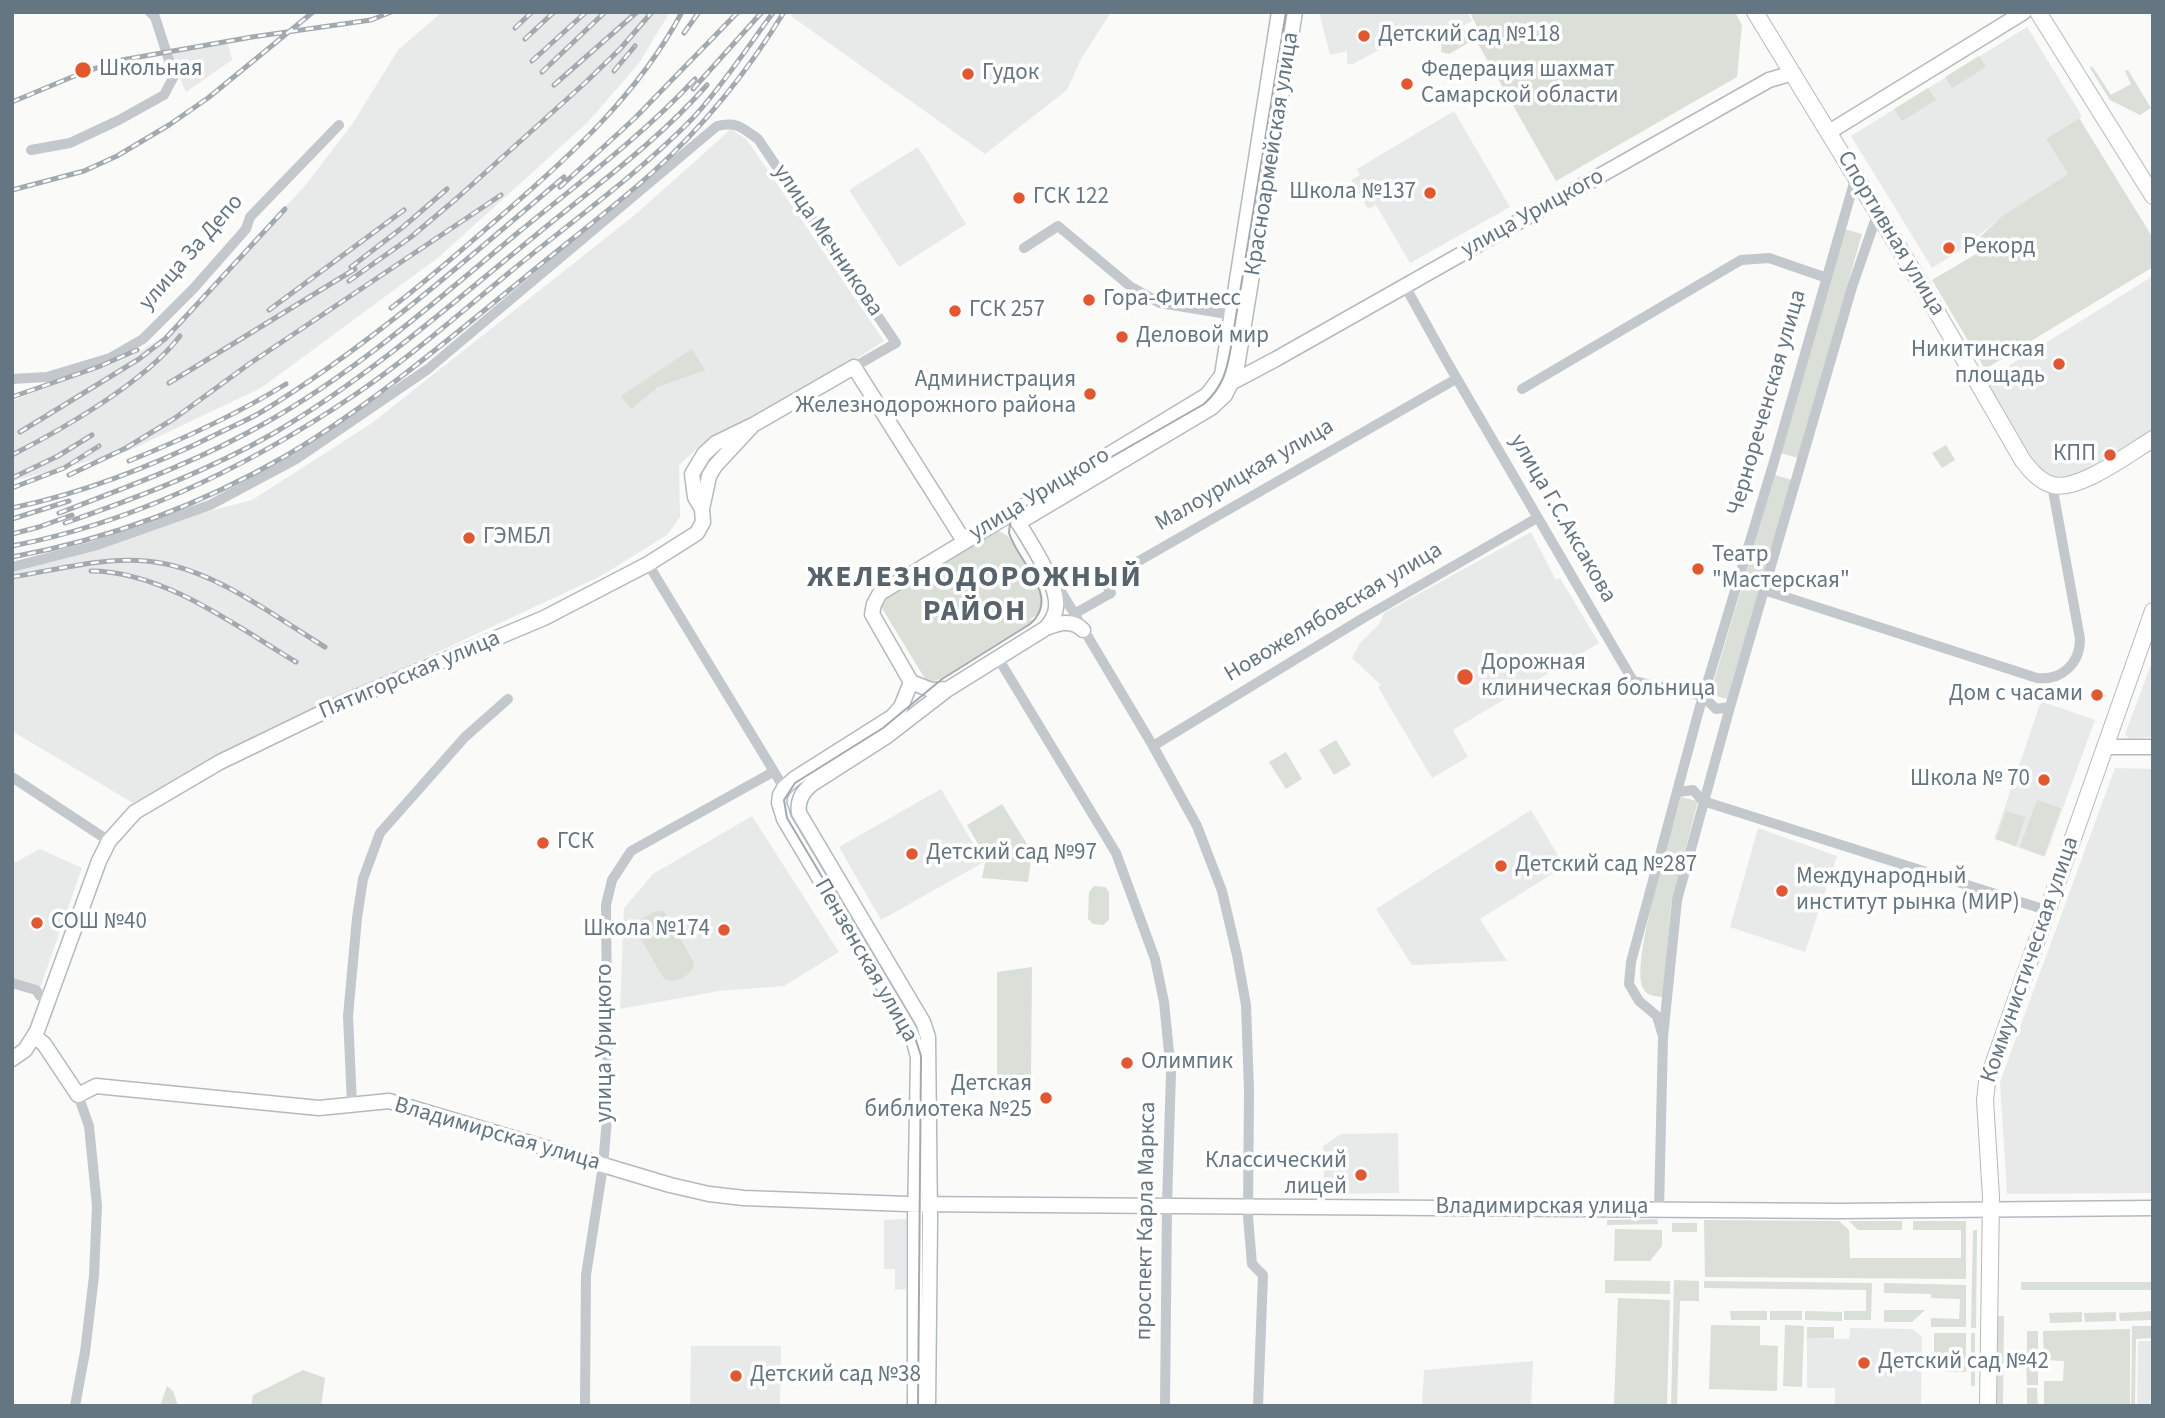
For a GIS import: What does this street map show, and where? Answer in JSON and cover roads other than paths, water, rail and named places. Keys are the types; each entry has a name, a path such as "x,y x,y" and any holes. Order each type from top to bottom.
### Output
{"main road":[{"name":"Красноармейская улица","path":"1213,395 1222,375 1233,316 1279,12"},
{"name":"Красноармейская улица","path":"1234,380 1295,12"},
{"name":"Спортивная улица","path":"1755,12 1878,212 2023,461 2032,473 2052,485"},
{"path":"1829,132 2024,12"},
{"path":"2038,12 2153,197"},
{"name":"улица Урицкого","path":"1276,359 1769,80 1793,73"},
{"path":"1234,380 1276,359"},
{"path":"1213,395 1276,359"},
{"path":"854,367 964,541"},
{"name":"Пятигорская улица","path":"108,841 135,812 220,762 342,703 507,635 648,564 697,533 703,522 702,509 695,496 692,474 704,454 716,443 854,367"},
{"name":"улица Урицкого","path":"911,682 872,614 874,604 885,590 964,541 1017,519 1234,380"},
{"path":"2052,485 2067,485 2084,480 2153,439"},
{"name":"улица Урицкого","path":"1017,519 1051,582 1056,597 1056,610 1046,628"},
{"name":"Коммунистическая улица","path":"1988,1406 1991,1209 1985,1100 1987,1082 2153,611"},
{"path":"948,689 931,690 911,682 907,696 892,716 784,788 799,803 804,791 812,784 909,721 948,689 1046,628 1068,622 1083,630"},
{"path":"2105,747 2153,747"},
{"name":"Пензенская улица","path":"784,788 779,803 784,819 913,1038 918,1057 928,1406"},
{"name":"Пензенская улица","path":"799,803 799,813 926,1030 929,1044 930,1081 915,1406"},
{"path":"12,1059 25,1050 34,1036 108,841"},
{"path":"34,1036 44,1044 78,1095"},
{"name":"Владимирская улица","path":"78,1095 96,1086 319,1108 389,1101 603,1166 709,1194 813,1202 1659,1209 2153,1208"}],"street":[{"path":"31,150 70,143 164,95 174,76 155,17 148,16"},
{"name":"улица Мечникова","path":"12,567 94,547 210,505 296,458 428,369 717,126 729,123 738,125 758,139 896,343 854,367"},
{"name":"улица За Депо","path":"12,379 47,377 98,362 143,339 194,288 246,229 250,217 339,125"},
{"name":"Чернореченская улица","path":"1663,1037 1657,1016 1639,1001 1629,984 1631,962 1703,696 1856,176"},
{"name":"Чернореченская улица","path":"1659,1209 1663,1037 1677,900 1730,706 1845,313 1878,212"},
{"path":"1024,248 1058,226 1140,292 1160,303 1233,316"},
{"path":"1522,389 1741,260 1769,258 1827,278"},
{"name":"улица Г.С.Аксакова","path":"1405,286 1456,379 1633,681 1703,696 1716,709 1730,706"},
{"name":"Малоурицкая улица","path":"1074,614 1111,593 1104,581 1456,379"},
{"path":"1764,590 2037,678 2053,678 2069,668 2080,648 2080,639 2052,485"},
{"name":"Новожелябовская улица","path":"1153,746 1366,617 1537,518"},
{"path":"1017,519 1153,746 1197,826 1231,923 1246,1005 1249,1090 1248,1217 1252,1264 1263,1275 1258,1406"},
{"path":"648,564 784,788"},
{"name":"проспект Карла Маркса","path":"998,658 1116,853 1155,959 1164,1002 1171,1072 1165,1406"},
{"path":"352,1104 348,1016 357,918 363,879 380,833 465,737 508,699"},
{"name":"улица Урицкого","path":"586,1403 586,1276 603,1166 608,1107 606,905 612,880 631,850 773,772"},
{"path":"12,777 108,841"},
{"path":"1678,792 1693,790 1703,801 2046,910"},
{"path":"12,983 36,990 40,996 50,999"},
{"path":"75,1406 94,1276 97,1206 89,1126 78,1095"}],"tram line":[{"path":"918,1406 921,1056 912,1028 787,818 784,800 795,783 883,728 942,679 1030,624 1039,613 1040,591 1009,533 1010,523 1019,510 1204,404 1216,391 1226,371 1229,355 1286,12"}],"railway":[{"path":"12,190 84,171 117,156 208,98 313,12"},
{"path":"12,102 84,72 122,60 371,20 391,12"},
{"path":"515,28 532,12"},
{"path":"525,39 554,12"},
{"path":"532,61 586,12"},
{"path":"542,72 605,12"},
{"path":"554,85 637,12"},
{"path":"349,281 411,237 456,199 586,82 621,48 652,12"},
{"path":"391,308 474,239 578,146 624,97 645,70 682,12"},
{"path":"684,33 699,12"},
{"path":"560,187 635,118 738,12"},
{"path":"693,89 762,12"},
{"path":"12,557 85,540 155,518 223,489 322,434 445,342 653,172 690,136 724,97 784,12"},
{"path":"12,546 103,522 190,488 273,446 353,396 413,352 671,140 713,95 772,14"},
{"path":"614,71 635,46"},
{"path":"59,513 165,472 242,436 334,380 398,332 610,158 654,120 695,79"},
{"path":"65,523 145,494 223,460 274,433 343,389 624,163 667,126 707,85"},
{"path":"12,508 66,494 145,467 263,411 381,329 564,177"},
{"path":"351,267 447,189"},
{"path":"69,475 126,448 175,418 249,364 501,195"},
{"path":"20,432 139,359 165,339 285,209"},
{"path":"269,310 404,210"},
{"path":"169,383 355,269"},
{"path":"12,455 55,432 125,387 165,353 180,336"},
{"path":"12,397 98,367 137,350"},
{"path":"129,461 209,426 286,384"},
{"path":"12,478 58,456 92,435"},
{"path":"12,488 64,468 99,446"},
{"path":"12,519 69,501"},
{"path":"12,534 72,515"},
{"path":"12,577 113,561 146,561 170,565 194,572 240,594 325,647"},
{"path":"91,571 118,573 172,590 224,617 296,662"}],"place":[{"name":"Детский сад №118","path":"1364,36"},
{"name":"Школьная","path":"83,70"},
{"name":"Гудок","path":"968,74"},
{"name":"Федерация шахмат Самарской области","path":"1407,84"},
{"name":"Школа №137","path":"1430,193"},
{"name":"ГСК 122","path":"1019,198"},
{"name":"Рекорд","path":"1949,248"},
{"name":"Гора-Фитнесс","path":"1089,300"},
{"name":"ГСК 257","path":"955,311"},
{"name":"Деловой мир","path":"1122,337"},
{"name":"Никитинская площадь","path":"2059,364"},
{"name":"Администрация Железнодорожного района","path":"1090,394"},
{"name":"КПП","path":"2110,455"},
{"name":"ГЭМБЛ","path":"469,538"},
{"name":"Театр \"Мастерская\"","path":"1698,569"},
{"name":"Дорожная клиническая больница","path":"1465,677"},
{"name":"Дом с часами","path":"2097,695"},
{"name":"Школа № 70","path":"2044,780"},
{"name":"ГСК","path":"543,843"},
{"name":"Детский сад №97","path":"912,854"},
{"name":"Детский сад №287","path":"1501,866"},
{"name":"Международный институт рынка (МИР)","path":"1782,891"},
{"name":"СОШ №40","path":"37,923"},
{"name":"Школа №174","path":"724,930"},
{"name":"Олимпик","path":"1127,1063"},
{"name":"Детская библиотека №25","path":"1046,1098"},
{"name":"Классический лицей","path":"1361,1175"},
{"name":"Детский сад №42","path":"1864,1363"},
{"name":"Детский сад №38","path":"736,1376"}],"district":[{"name":"ЖЕЛЕЗНОДОРОЖНЫЙ РАЙОН","path":"975,596"}]}
